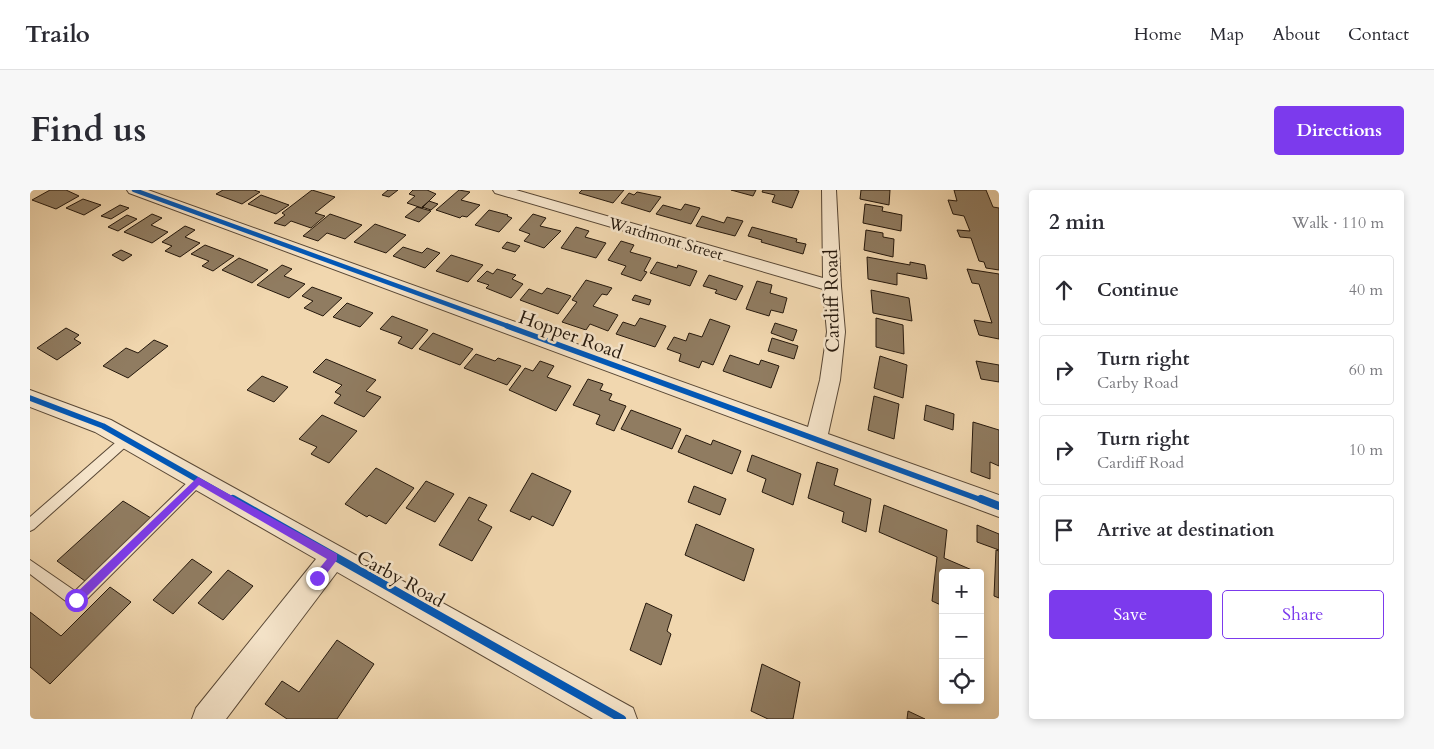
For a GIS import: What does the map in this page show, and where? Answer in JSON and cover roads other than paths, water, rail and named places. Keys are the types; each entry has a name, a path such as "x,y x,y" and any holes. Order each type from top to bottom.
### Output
{"street":[{"name":"Wardmont Street","path":"500,190 832,286"},
{"name":"Cardiff Road","path":"816,440 830,380 836,332 832,286 829,190"},
{"name":"Hopper Road","path":"144,191 999,506"},
{"name":"Carby Road","path":"30,398 103,426 127,439 622,719"},
{"path":"207,719 333,557"}],"lane":[{"path":"30,524 127,439"},
{"path":"30,566 76,600 198,480"}]}
